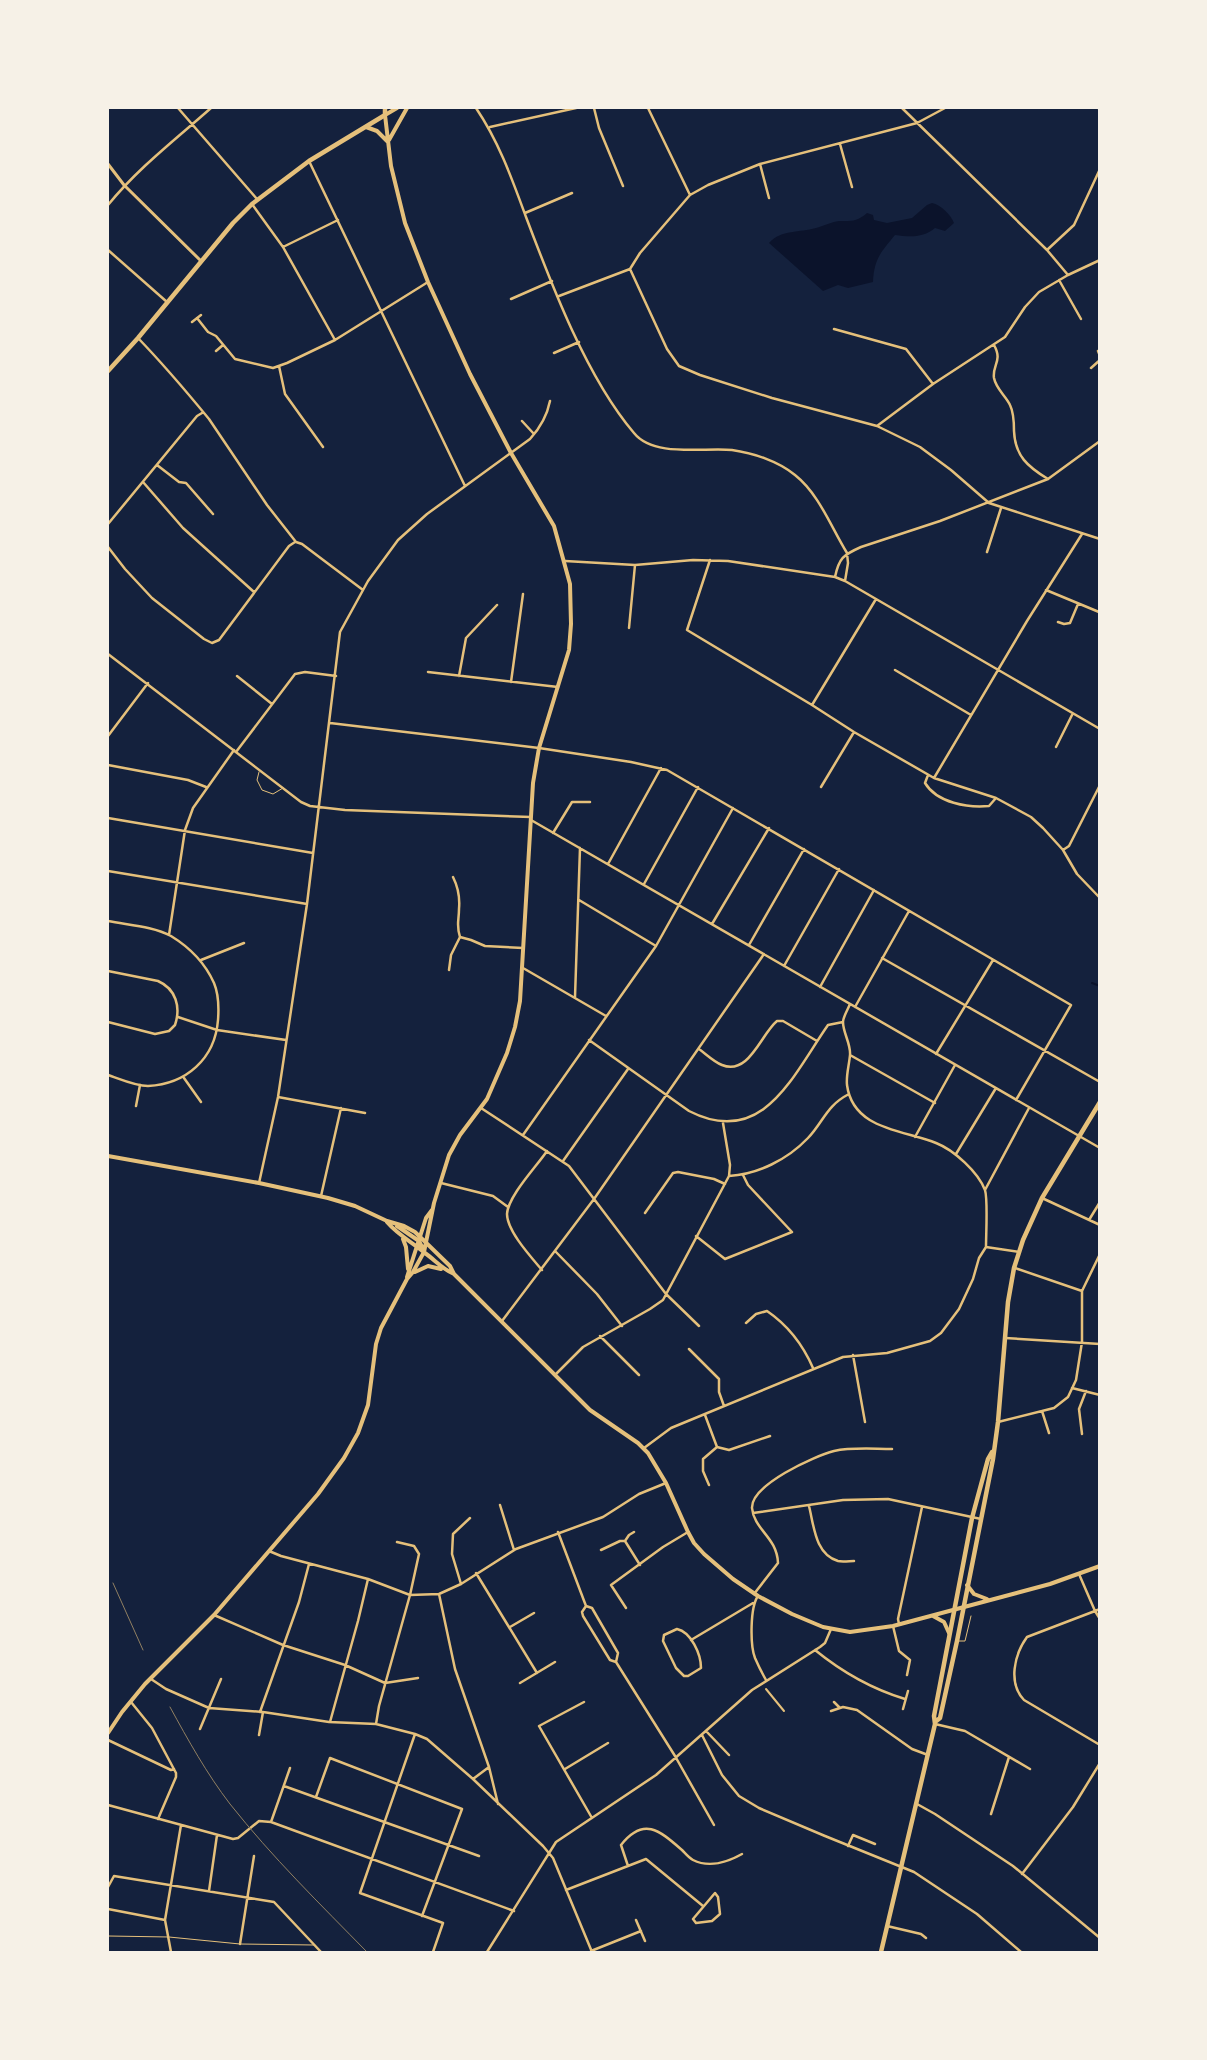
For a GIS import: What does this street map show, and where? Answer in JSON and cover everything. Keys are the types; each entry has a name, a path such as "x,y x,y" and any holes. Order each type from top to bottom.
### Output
{"highway":[{"path":"108,371 138,338 233,223 252,204 309,160 385,115 384,108"},
{"path":"935,1723 940,1718 957,1641 993,1459 1014,1268 1042,1198 1100,1102"},
{"path":"881,1952 935,1723 934,1716 950,1636 953,1610 972,1518 988,1459 993,1450"}],"main road":[{"path":"108,1733 130,1701 214,1615 330,1479 352,1445 368,1405 376,1344 381,1328 407,1279 424,1252 432,1210 445,1164 453,1146 481,1108 492,1087 513,1034 520,1001 533,783 539,748 569,650 571,624 570,584 554,526 511,452 470,374 428,282 405,223 396,189 385,115 396,108"},
{"path":"388,142 407,108"},
{"path":"366,127 377,131 388,142"},
{"path":"108,1156 321,1196 361,1208 427,1242 450,1266 454,1274 590,1410 644,1448 666,1483 694,1543 704,1554 756,1596 792,1614 831,1629 850,1632 893,1626 1050,1584 1100,1566"},
{"path":"408,1271 426,1218 432,1210"},
{"path":"387,1221 401,1236 445,1270"},
{"path":"401,1236 406,1247 407,1279"},
{"path":"419,1239 424,1252"},
{"path":"413,1272 428,1266 454,1274"},
{"path":"968,1585 976,1595 989,1600"},
{"path":"933,1616 944,1622 950,1636"}],"street":[{"path":"178,108 258,200"},
{"path":"108,205 124,185 211,108"},
{"path":"476,108 489,127 579,342 609,398 635,435 657,447 680,450 732,450 768,459 794,474 812,491 847,553 848,563 845,581"},
{"path":"489,127 576,108"},
{"path":"594,108 599,128 623,186"},
{"path":"648,108 690,195"},
{"path":"902,108 1047,250 1068,275"},
{"path":"559,296 630,270 640,253 690,195 708,185 760,164 917,123 945,108"},
{"path":"840,144 852,187"},
{"path":"309,160 466,486"},
{"path":"108,164 124,185 201,261"},
{"path":"760,164 769,198"},
{"path":"1047,250 1074,225 1100,169"},
{"path":"524,213 572,193"},
{"path":"252,204 282,248 335,340"},
{"path":"282,248 338,220"},
{"path":"108,250 167,302"},
{"path":"877,426 933,384 1009,334 1031,299 1039,292 1068,275 1100,260"},
{"path":"630,270 667,349 680,366 700,375 772,398 877,426 920,447 951,470 989,503 1100,539"},
{"path":"1059,280 1081,319"},
{"path":"511,299 552,281"},
{"path":"197,318 208,332 216,336 232,356 238,360 269,368 279,366 335,340 428,282"},
{"path":"192,322 201,315"},
{"path":"834,329 906,350 933,384"},
{"path":"138,338 170,371 195,401 202,413 209,419 267,505 296,542 302,544 363,590"},
{"path":"554,353 579,342"},
{"path":"216,351 223,345"},
{"path":"994,345 999,355 994,377 996,384 1010,405 1017,450 1033,470 1048,480"},
{"path":"1098,351 1100,356"},
{"path":"1090,368 1100,360"},
{"path":"279,366 285,394 323,447"},
{"path":"259,1183 278,1097 307,904 340,632 363,590 398,540 427,514 534,434 548,413 550,401"},
{"path":"108,524 197,416 202,413"},
{"path":"522,421 534,434"},
{"path":"834,577 838,563 847,553 1048,480 1100,440"},
{"path":"157,465 179,482 186,483 213,514"},
{"path":"143,482 182,528 254,592"},
{"path":"987,552 1001,507"},
{"path":"934,778 1046,590 1082,534"},
{"path":"108,547 152,598 208,642 215,643 289,546 296,542"},
{"path":"565,561 635,565 693,560 728,561 834,577 845,581 1100,729"},
{"path":"710,560 687,630 928,775 996,798 1031,817 1044,828 1063,850 1077,874 1100,898"},
{"path":"628,628 635,565"},
{"path":"1046,590 1100,612"},
{"path":"511,682 523,594"},
{"path":"812,705 876,599"},
{"path":"1058,622 1070,623 1078,604"},
{"path":"459,676 466,638 497,605"},
{"path":"108,654 301,802 310,806 345,810 531,818 553,833 1100,1148"},
{"path":"895,670 971,715"},
{"path":"428,672 558,687"},
{"path":"169,935 185,830 193,808 206,787 292,677 298,673 336,676"},
{"path":"237,676 272,704"},
{"path":"108,736 148,683"},
{"path":"1056,747 1073,714"},
{"path":"330,722 539,748 661,768 698,787 1071,1005 1016,1100"},
{"path":"821,788 854,732"},
{"path":"108,765 188,780 206,787"},
{"path":"608,864 661,768"},
{"path":"928,775 925,783 929,790 938,797 978,807 989,806 996,798"},
{"path":"1063,850 1069,846 1100,785"},
{"path":"644,885 698,787"},
{"path":"553,833 572,802 590,802"},
{"path":"523,1135 656,946 734,808"},
{"path":"108,818 313,853"},
{"path":"712,924 768,828"},
{"path":"575,997 580,848"},
{"path":"749,946 804,849"},
{"path":"784,966 839,869"},
{"path":"108,871 176,884 307,904"},
{"path":"449,970 450,955 460,937 457,929 458,893 453,877"},
{"path":"820,987 874,890"},
{"path":"578,900 656,946"},
{"path":"854,1007 909,911"},
{"path":"108,921 169,935 186,946 201,961 214,984 220,1005 218,1030 212,1047 201,1064 184,1078 172,1083 146,1086 108,1075"},
{"path":"460,937 485,946 523,948"},
{"path":"201,961 244,943"},
{"path":"502,1321 594,1199 764,954"},
{"path":"882,958 1100,1082"},
{"path":"936,1054 992,960"},
{"path":"522,968 606,1016"},
{"path":"108,971 166,984 176,1001 178,1017 172,1028 163,1033 155,1034 108,1022"},
{"path":"850,1004 843,1022 850,1054 846,1074 852,1102 859,1111 884,1128 936,1143 956,1154 985,1190"},
{"path":"178,1017 218,1030 286,1040"},
{"path":"699,1049 722,1065 733,1067 747,1060 778,1021 783,1021 817,1041"},
{"path":"589,1040 689,1111 705,1119 723,1123 736,1122 759,1113 774,1102 828,1025 843,1022"},
{"path":"850,1054 936,1103"},
{"path":"915,1137 936,1103 955,1065"},
{"path":"563,1161 628,1069"},
{"path":"184,1078 201,1102"},
{"path":"136,1106 140,1085"},
{"path":"956,1154 996,1088"},
{"path":"729,1176 758,1171 782,1158 808,1138 836,1101 849,1094"},
{"path":"278,1097 365,1113"},
{"path":"321,1196 341,1108"},
{"path":"481,1108 563,1161 574,1172 666,1294 699,1326"},
{"path":"644,1448 664,1431 813,1368 843,1357 888,1353 924,1344 941,1333 965,1300 979,1258 986,1247 985,1190 1029,1108"},
{"path":"554,1375 583,1347 658,1305 666,1294 729,1176 730,1165 723,1123"},
{"path":"542,1270 519,1243 507,1216 508,1207 547,1151"},
{"path":"645,1213 673,1173 678,1172 714,1179 725,1184"},
{"path":"696,1236 725,1259 792,1232 748,1185 743,1175"},
{"path":"439,1183 493,1196 508,1207"},
{"path":"1042,1198 1100,1225"},
{"path":"1089,1220 1100,1202"},
{"path":"986,1247 1003,1248 1019,1252"},
{"path":"555,1251 597,1294 622,1326"},
{"path":"998,1422 1054,1408 1068,1398 1076,1380 1082,1342 1082,1291 1100,1254"},
{"path":"1014,1268 1082,1291"},
{"path":"746,1323 756,1314 767,1311 779,1319 803,1347 813,1368"},
{"path":"600,1336 639,1375"},
{"path":"1005,1338 1100,1344"},
{"path":"689,1349 719,1379 719,1392 724,1406"},
{"path":"853,1355 865,1422"},
{"path":"1072,1388 1100,1395"},
{"path":"1082,1434 1079,1409 1086,1391"},
{"path":"1042,1411 1049,1433"},
{"path":"705,1415 717,1447"},
{"path":"717,1447 729,1450 770,1436"},
{"path":"709,1485 703,1471 703,1459 717,1447"},
{"path":"766,1680 754,1657 752,1643 753,1603 778,1562 776,1548 757,1523 753,1513 752,1506 756,1495 802,1463 835,1451 892,1449"},
{"path":"269,1551 308,1564 368,1579 410,1595 439,1594 461,1584 514,1550 558,1532 603,1517 639,1494 666,1483"},
{"path":"753,1513 843,1500 888,1499 982,1520"},
{"path":"500,1505 514,1550"},
{"path":"809,1506 819,1546 825,1553 838,1561 854,1561"},
{"path":"900,1624 898,1619 922,1507"},
{"path":"461,1584 452,1554 453,1534 470,1518"},
{"path":"558,1532 586,1606"},
{"path":"626,1541 629,1535 634,1532"},
{"path":"626,1608 611,1585 663,1547 688,1532"},
{"path":"601,1550 620,1541 626,1541"},
{"path":"626,1541 640,1565"},
{"path":"376,1724 385,1683 410,1595 418,1554 414,1546 397,1542"},
{"path":"259,1735 262,1712 283,1645 300,1602 308,1564"},
{"path":"476,1573 537,1673"},
{"path":"1079,1574 1100,1619"},
{"path":"330,1722 368,1579"},
{"path":"439,1594 455,1669 489,1767 499,1805"},
{"path":"691,1640 753,1603"},
{"path":"586,1606 592,1608 618,1653 618,1660 616,1662"},
{"path":"586,1606 582,1609 583,1615 610,1660 616,1662 675,1756 714,1825"},
{"path":"1100,1609 1027,1637 1022,1646 1014,1674 1014,1684 1024,1700 1100,1745"},
{"path":"510,1627 534,1613"},
{"path":"214,1615 283,1645 345,1666 385,1683 418,1678"},
{"path":"893,1626 899,1651 910,1660 908,1674"},
{"path":"679,1629 691,1640 701,1666 697,1671 685,1676 676,1668 662,1639 664,1635 679,1629"},
{"path":"486,1952 556,1842 656,1774 762,1682 825,1643 831,1629"},
{"path":"814,1650 834,1666 877,1690 905,1699"},
{"path":"520,1683 555,1662"},
{"path":"151,1679 166,1689 209,1708 262,1712 330,1722 376,1724 415,1734 427,1740 473,1779 544,1846 548,1854 553,1858 592,1952 641,1931"},
{"path":"200,1728 221,1679"},
{"path":"762,1682 764,1686"},
{"path":"766,1689 784,1711"},
{"path":"902,1709 908,1691"},
{"path":"130,1701 152,1728 174,1769 176,1777 158,1818"},
{"path":"584,1702 539,1726 592,1818"},
{"path":"834,1702 839,1707"},
{"path":"831,1711 839,1707 851,1708 912,1749 928,1756"},
{"path":"859,1712 862,1707"},
{"path":"935,1723 965,1731 1030,1770"},
{"path":"706,1731 730,1755"},
{"path":"415,1734 360,1893 443,1923 433,1952"},
{"path":"702,1736 722,1775 739,1796 759,1808 848,1846 901,1866 936,1886 977,1914 1021,1952"},
{"path":"108,1740 170,1770 174,1769"},
{"path":"565,1769 608,1743"},
{"path":"991,1814 1009,1757"},
{"path":"316,1798 330,1758 462,1808 422,1916"},
{"path":"1022,1874 1073,1807 1100,1762"},
{"path":"473,1779 489,1767"},
{"path":"271,1822 290,1768"},
{"path":"284,1786 479,1856"},
{"path":"916,1803 1022,1874 1100,1938"},
{"path":"108,1805 233,1839 259,1821 271,1822 514,1910"},
{"path":"170,1952 165,1920 181,1824"},
{"path":"628,1866 622,1845 629,1835 643,1828 654,1829 693,1860 718,1863 731,1860 742,1854"},
{"path":"209,1891 217,1835"},
{"path":"848,1846 853,1835 875,1844"},
{"path":"240,1944 254,1856"},
{"path":"566,1890 646,1859 703,1906"},
{"path":"108,1887 114,1876 274,1902 322,1952"},
{"path":"714,1893 718,1897 720,1914 712,1921 696,1923 693,1919 703,1906 714,1893"},
{"path":"108,1909 165,1920"},
{"path":"636,1920 645,1941"},
{"path":"887,1926 921,1934 926,1938"}],"lane":[{"path":"260,770 257,780 262,790 273,794 283,788"},
{"path":"957,1641 965,1641 971,1616"},
{"path":"108,1936 169,1937 240,1944 314,1945"}],"water":[{"path":"932,203 945,211 954,223 945,231 935,228 926,234 916,236 895,235 879,256 873,282 848,288 838,285 823,291 769,243 785,233 810,230 836,222 854,220 867,213 873,215 874,220 887,223 912,218"}],"waterway":[{"path":"1092,983 1100,986"}],"tram line":[{"path":"113,1583 143,1650"},
{"path":"170,1707 206,1769 246,1824 367,1952"}]}
